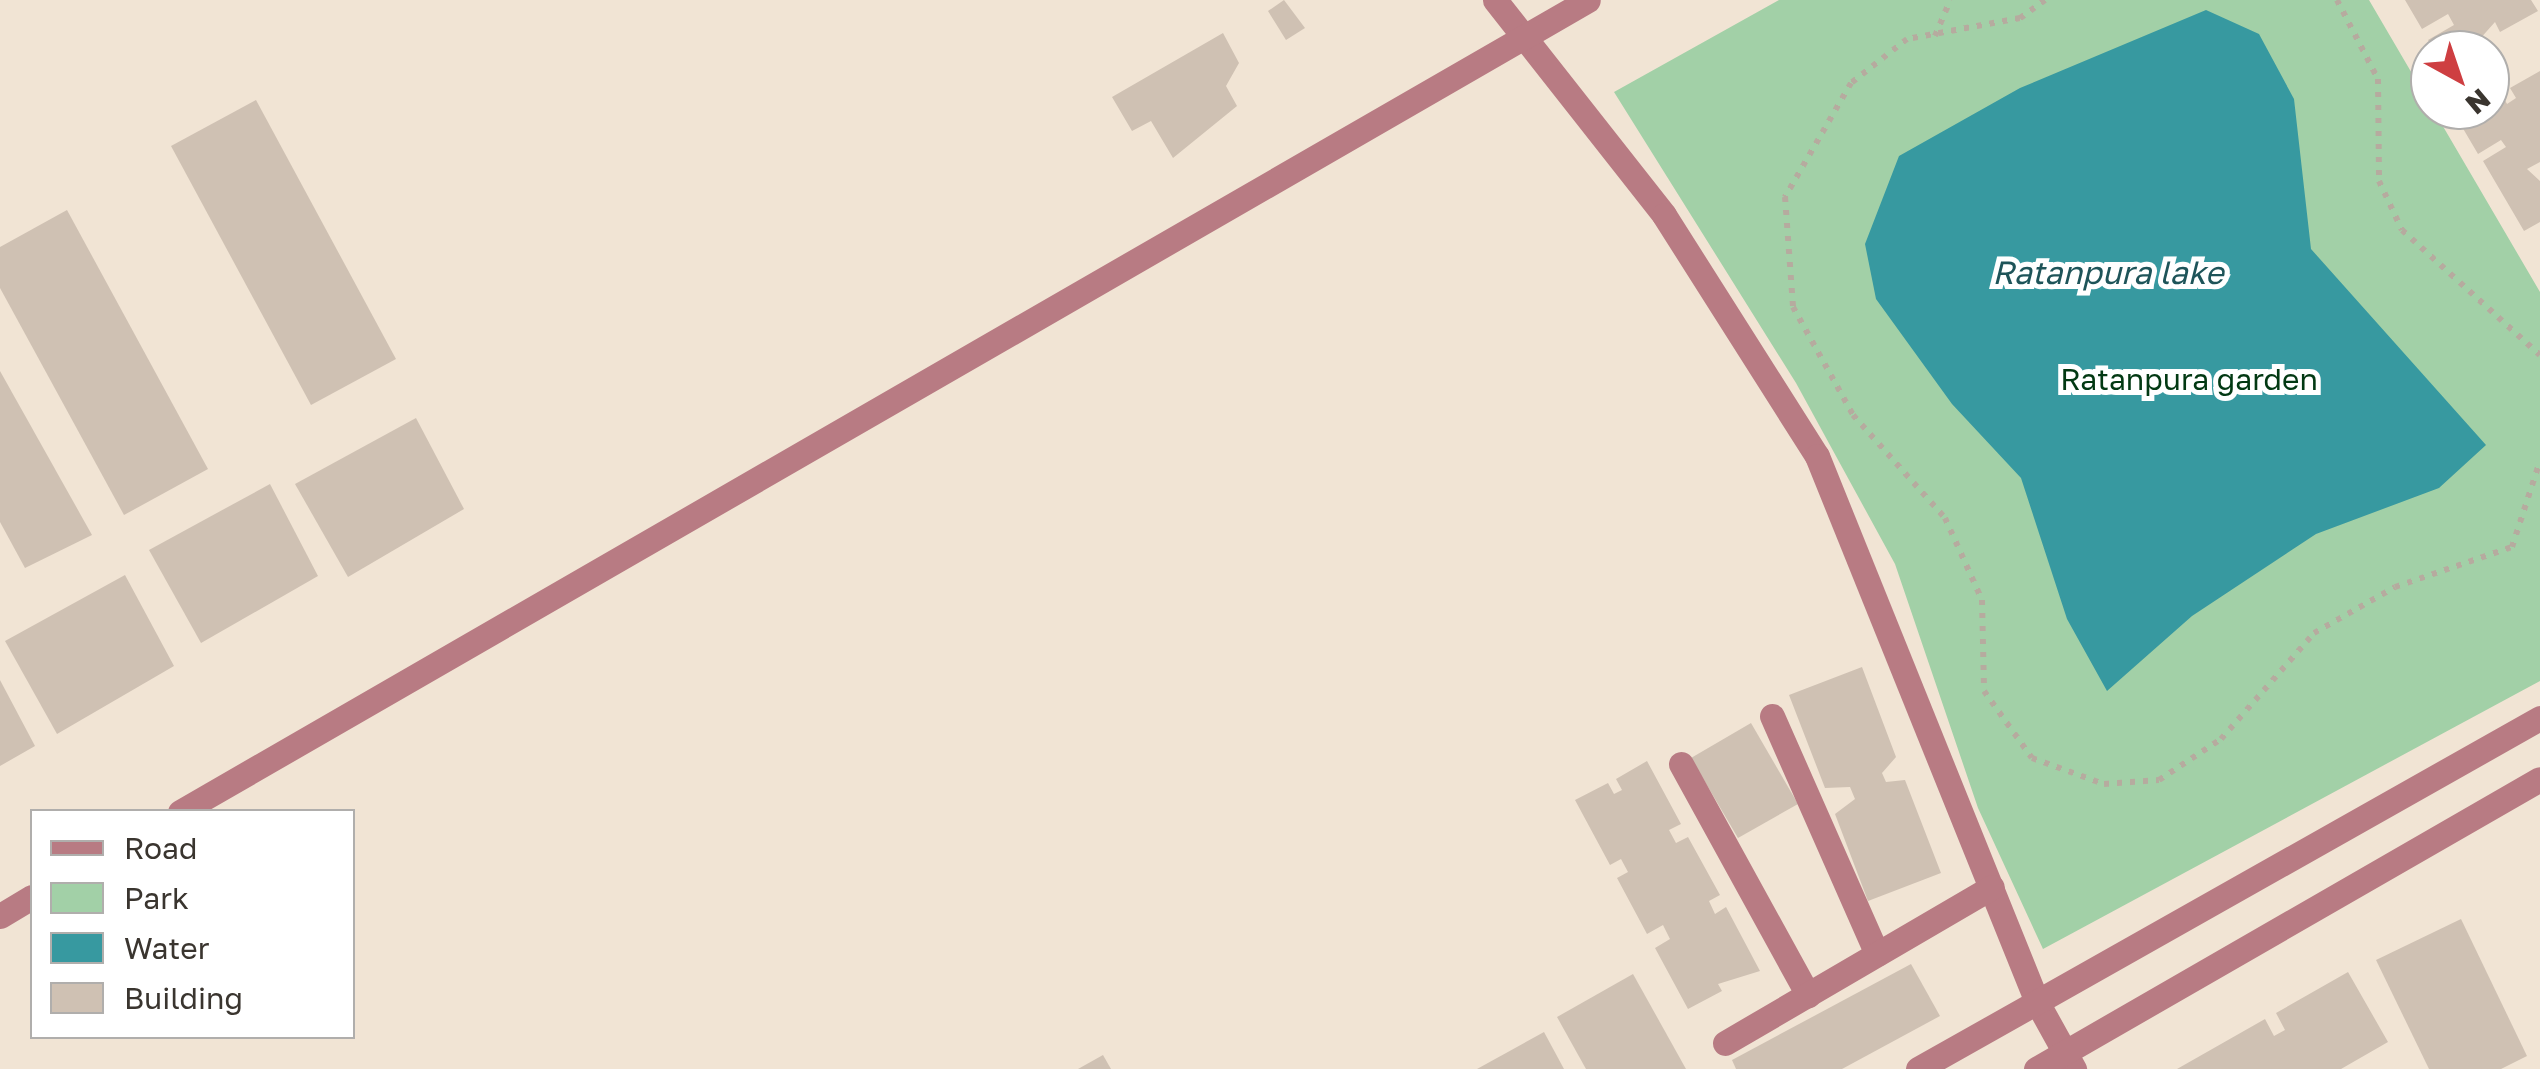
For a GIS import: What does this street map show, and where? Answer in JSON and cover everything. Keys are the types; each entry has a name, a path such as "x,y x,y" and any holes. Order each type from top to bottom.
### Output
{"street":[{"path":"1495,0 1664,215 1817,456 2037,1002 2070,1061"},
{"path":"185,809 1588,0"},
{"path":"1772,716 1877,954"},
{"path":"1918,1069 2540,718"},
{"path":"1681,764 1808,995"},
{"path":"2036,1069 2070,1061 2540,779"},
{"path":"1726,1044 1992,888"},
{"path":"0,916 30,898"}],"path":[{"path":"1935,37 1950,0"},
{"path":"2046,0 2020,18 1935,37 1907,39 1850,83 1785,197 1793,307 1853,415 1945,518 1982,600 1984,691 2032,758 2104,784 2159,780 2221,739 2314,633 2395,587 2512,547 2540,461"},
{"path":"2337,0 2378,79 2378,181 2402,230 2540,355"}],"green space":[{"name":"Ratanpura garden","path":"1779,0 2369,0 2410,70 2410,130 2445,130 2540,292 2540,681 2043,949 1978,808 1895,564 1796,383 1614,92"}],"water":[{"name":"Ratanpura lake","path":"2206,10 2259,34 2294,99 2311,249 2486,445 2439,488 2316,534 2192,616 2107,691 2067,619 2021,478 1952,404 1876,299 1865,244 1899,156 2020,88"}],"building":[{"path":"1284,0 1305,28 1286,40 1268,11"},
{"path":"2405,0 2531,0 2538,11 2504,30 2499,30 2495,22 2488,30 2445,30 2454,25 2448,14 2422,29"},
{"path":"1223,33 1239,63 1226,86 1237,106 1173,158 1151,121 1132,131 1112,97"},
{"path":"2540,71 2540,162 2527,169 2540,181 2540,222 2524,231 2483,161 2506,147 2501,140 2478,154 2464,130 2510,130 2510,102 2516,98 2510,88"},
{"path":"256,100 396,359 311,405 171,146"},
{"path":"67,210 208,469 124,515 0,288 0,247"},
{"path":"0,371 92,535 25,568 0,522"},
{"path":"416,418 464,509 348,577 295,484"},
{"path":"270,484 318,576 201,643 149,550"},
{"path":"125,575 174,666 57,734 5,641"},
{"path":"1862,667 1896,757 1882,773 1886,782 1905,780 1941,873 1868,901 1835,814 1855,799 1850,787 1825,788 1789,695"},
{"path":"0,680 35,746 0,766"},
{"path":"1751,723 1798,804 1738,838 1691,758"},
{"path":"1647,761 1681,824 1669,830 1676,843 1688,837 1720,895 1709,901 1715,914 1726,907 1760,971 1718,984 1722,991 1688,1009 1655,948 1670,939 1663,925 1647,934 1617,878 1628,872 1621,859 1610,865 1575,800 1608,783 1614,794 1622,790 1616,779"},
{"path":"2461,919 2527,1056 2501,1069 2429,1069 2376,960"},
{"path":"1911,964 1940,1016 1842,1069 1736,1069 1732,1060"},
{"path":"2348,972 2388,1042 2341,1069 2177,1069 2265,1019 2274,1036 2285,1030 2276,1013"},
{"path":"1633,974 1686,1069 1586,1069 1557,1017"},
{"path":"1544,1032 1564,1069 1477,1069"},
{"path":"1103,1055 1111,1069 1078,1069"}]}
